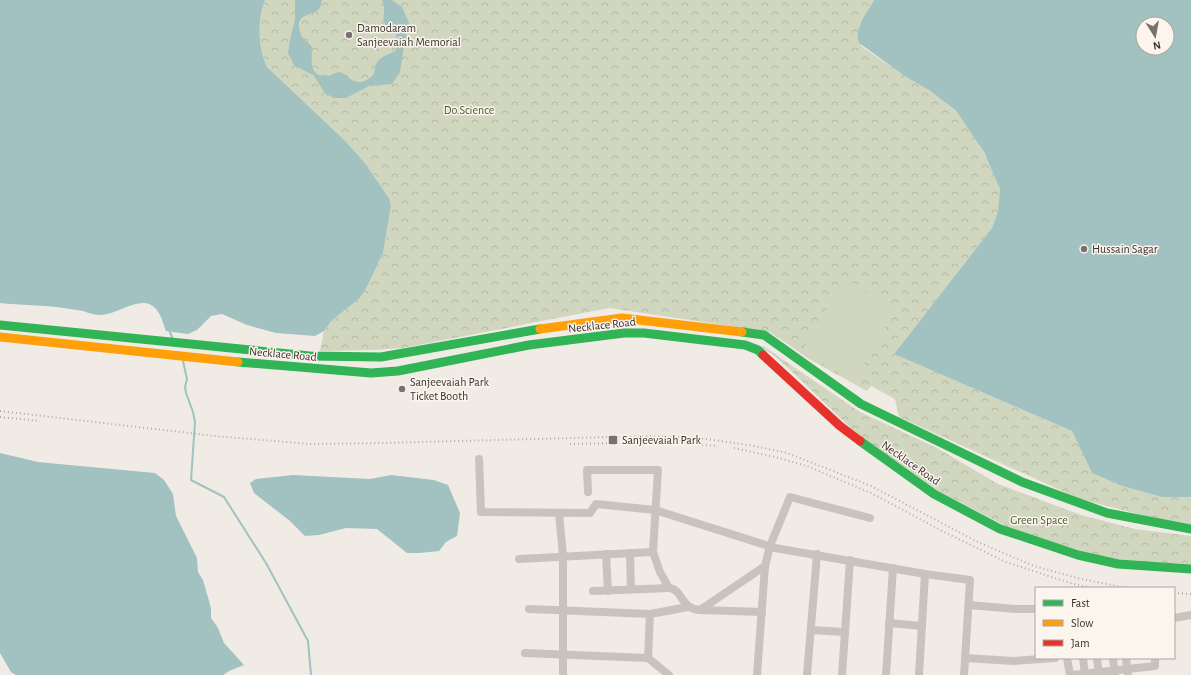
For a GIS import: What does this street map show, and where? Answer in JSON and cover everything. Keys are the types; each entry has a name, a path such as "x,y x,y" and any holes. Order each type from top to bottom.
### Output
{"main road":[{"path":"622,318 624,333"},
{"name":"Necklace Road","path":"0,325 310,356 381,357 525,331 622,318 764,335 861,404 1022,482 1107,513 1191,528"},
{"name":"Necklace Road","path":"0,337 196,358 372,373 398,371 529,345 624,333 644,333 745,345 758,350 840,426 868,448 934,494 1000,529 1078,555 1098,560 1118,564 1191,568"},
{"path":"758,350 764,335"},
{"path":"381,357 381,372"}],"street":[{"path":"479,459 480,512 590,513 596,504 655,510 770,546 925,574 970,580 964,675"},
{"path":"588,492 587,470 658,470 653,552 660,572 669,588"},
{"path":"757,675 764,566 770,546 790,497 870,518"},
{"path":"559,513 564,556 563,675"},
{"path":"519,559 653,552"},
{"path":"630,553 631,589"},
{"path":"606,554 608,590"},
{"path":"807,675 817,554"},
{"path":"842,675 850,560"},
{"path":"700,610 764,566"},
{"path":"886,675 893,568"},
{"path":"919,675 925,574"},
{"path":"593,590 669,588 675,590 688,607"},
{"path":"969,605 1015,609 1035,609"},
{"path":"529,609 650,614 688,607 700,610 762,612"},
{"path":"648,658 650,614"},
{"path":"1175,618 1191,615"},
{"path":"890,624 922,626"},
{"path":"811,630 845,632"},
{"path":"525,653 648,658 669,675"},
{"path":"965,658 1014,661 1042,659"},
{"path":"1068,659 1070,675"},
{"path":"1083,659 1085,675"},
{"path":"1097,659 1099,674"},
{"path":"1113,659 1115,673"},
{"path":"1126,659 1128,672"},
{"path":"1073,675 1128,672 1155,666 1155,659"}],"green space":[{"name":"Do.Science","path":"265,0 874,0 859,26 861,46 931,92 959,115 988,160 1000,190 999,209 992,228 894,354 1072,431 1092,473 1122,486 1162,497 1191,497 1191,525 1165,521 1080,499 899,417 895,399 871,386 867,391 809,359 770,332 609,308 403,348 320,351 324,331 332,320 359,299 365,291 383,253 391,206 389,198 364,162 267,67 260,42 261,16"},
{"path":"845,279 896,309 854,381 802,351"},
{"name":"Green Space","path":"763,346 860,412 937,448 998,484 1081,515 1135,529 1191,536 1191,564 1118,561 1021,534 937,490 856,433 788,368 772,354 762,348"}],"water":[{"path":"0,0 265,0 261,16 260,43 267,67 345,141 364,162 389,198 391,206 383,253 365,291 359,299 332,320 324,331 315,336 276,333 247,325 222,314 211,316 197,330 188,334 166,331 157,310 150,304 145,303 134,304 112,313 101,315 56,307 0,303"},
{"path":"295,0 322,0 319,9 303,17 299,23 302,37 312,47 312,67 314,71 322,76 328,76 340,72 351,80 358,82 365,81 371,77 374,74 379,60 394,52 398,46 396,35 386,26 384,22 384,8 382,0 392,0 402,7 409,23 400,72 392,84 369,86 346,98 334,98 325,93 313,75 294,65 288,53 295,20"},
{"name":"Hussain Sagar","path":"874,0 1191,0 1191,497 1162,497 1122,486 1092,473 1072,431 894,354 992,228 998,212 1000,189 984,152 955,110 930,91 905,76 859,43 858,31"},
{"path":"0,453 38,462 155,473 164,480 173,494 176,516 197,558 198,572 203,580 211,608 211,618 218,628 224,643 244,665 223,675 16,675 11,672 0,653"},
{"path":"293,475 370,479 391,475 434,480 448,485 460,513 457,536 446,542 439,551 407,553 377,529 346,528 319,535 305,536 290,521 254,493 250,483 256,479"}],"waterway":[{"path":"169,330 173,339"},
{"path":"183,361 187,379 185,387 186,393 195,422 191,480 224,497 266,563 308,641 311,675"}],"railway":[{"path":"0,411 215,436 310,444 649,436 699,438 749,445 787,453 871,486 980,543 1034,566 1081,579 1123,587"},
{"path":"0,417 40,421"},
{"path":"570,444 663,442 718,446"},
{"path":"734,448 807,466 871,493 946,533 1006,562 1070,583 1088,587"},
{"path":"1175,593 1191,594"}],"traffic: fast":[{"path":"0,325 310,356 381,357 540,329"},
{"path":"742,332 764,335 861,404 1022,482 1107,513 1191,529"},
{"path":"238,362 371,373 398,371 529,345 624,333 644,333 745,345 758,350 763,355"},
{"path":"860,441 934,494 1000,529 1078,555 1118,564 1191,569"}],"traffic: slow":[{"path":"540,329 622,318 742,332"},
{"path":"0,337 238,362"}],"traffic: jam":[{"path":"763,355 840,426 860,441"}],"place":[{"name":"Damodaram Sanjeevaiah Memorial","path":"349,35"},
{"name":"Hussain Sagar","path":"1084,249"},
{"name":"Sanjeevaiah Park Ticket Booth","path":"402,389"},
{"name":"Sanjeevaiah Park","path":"613,440"}]}
